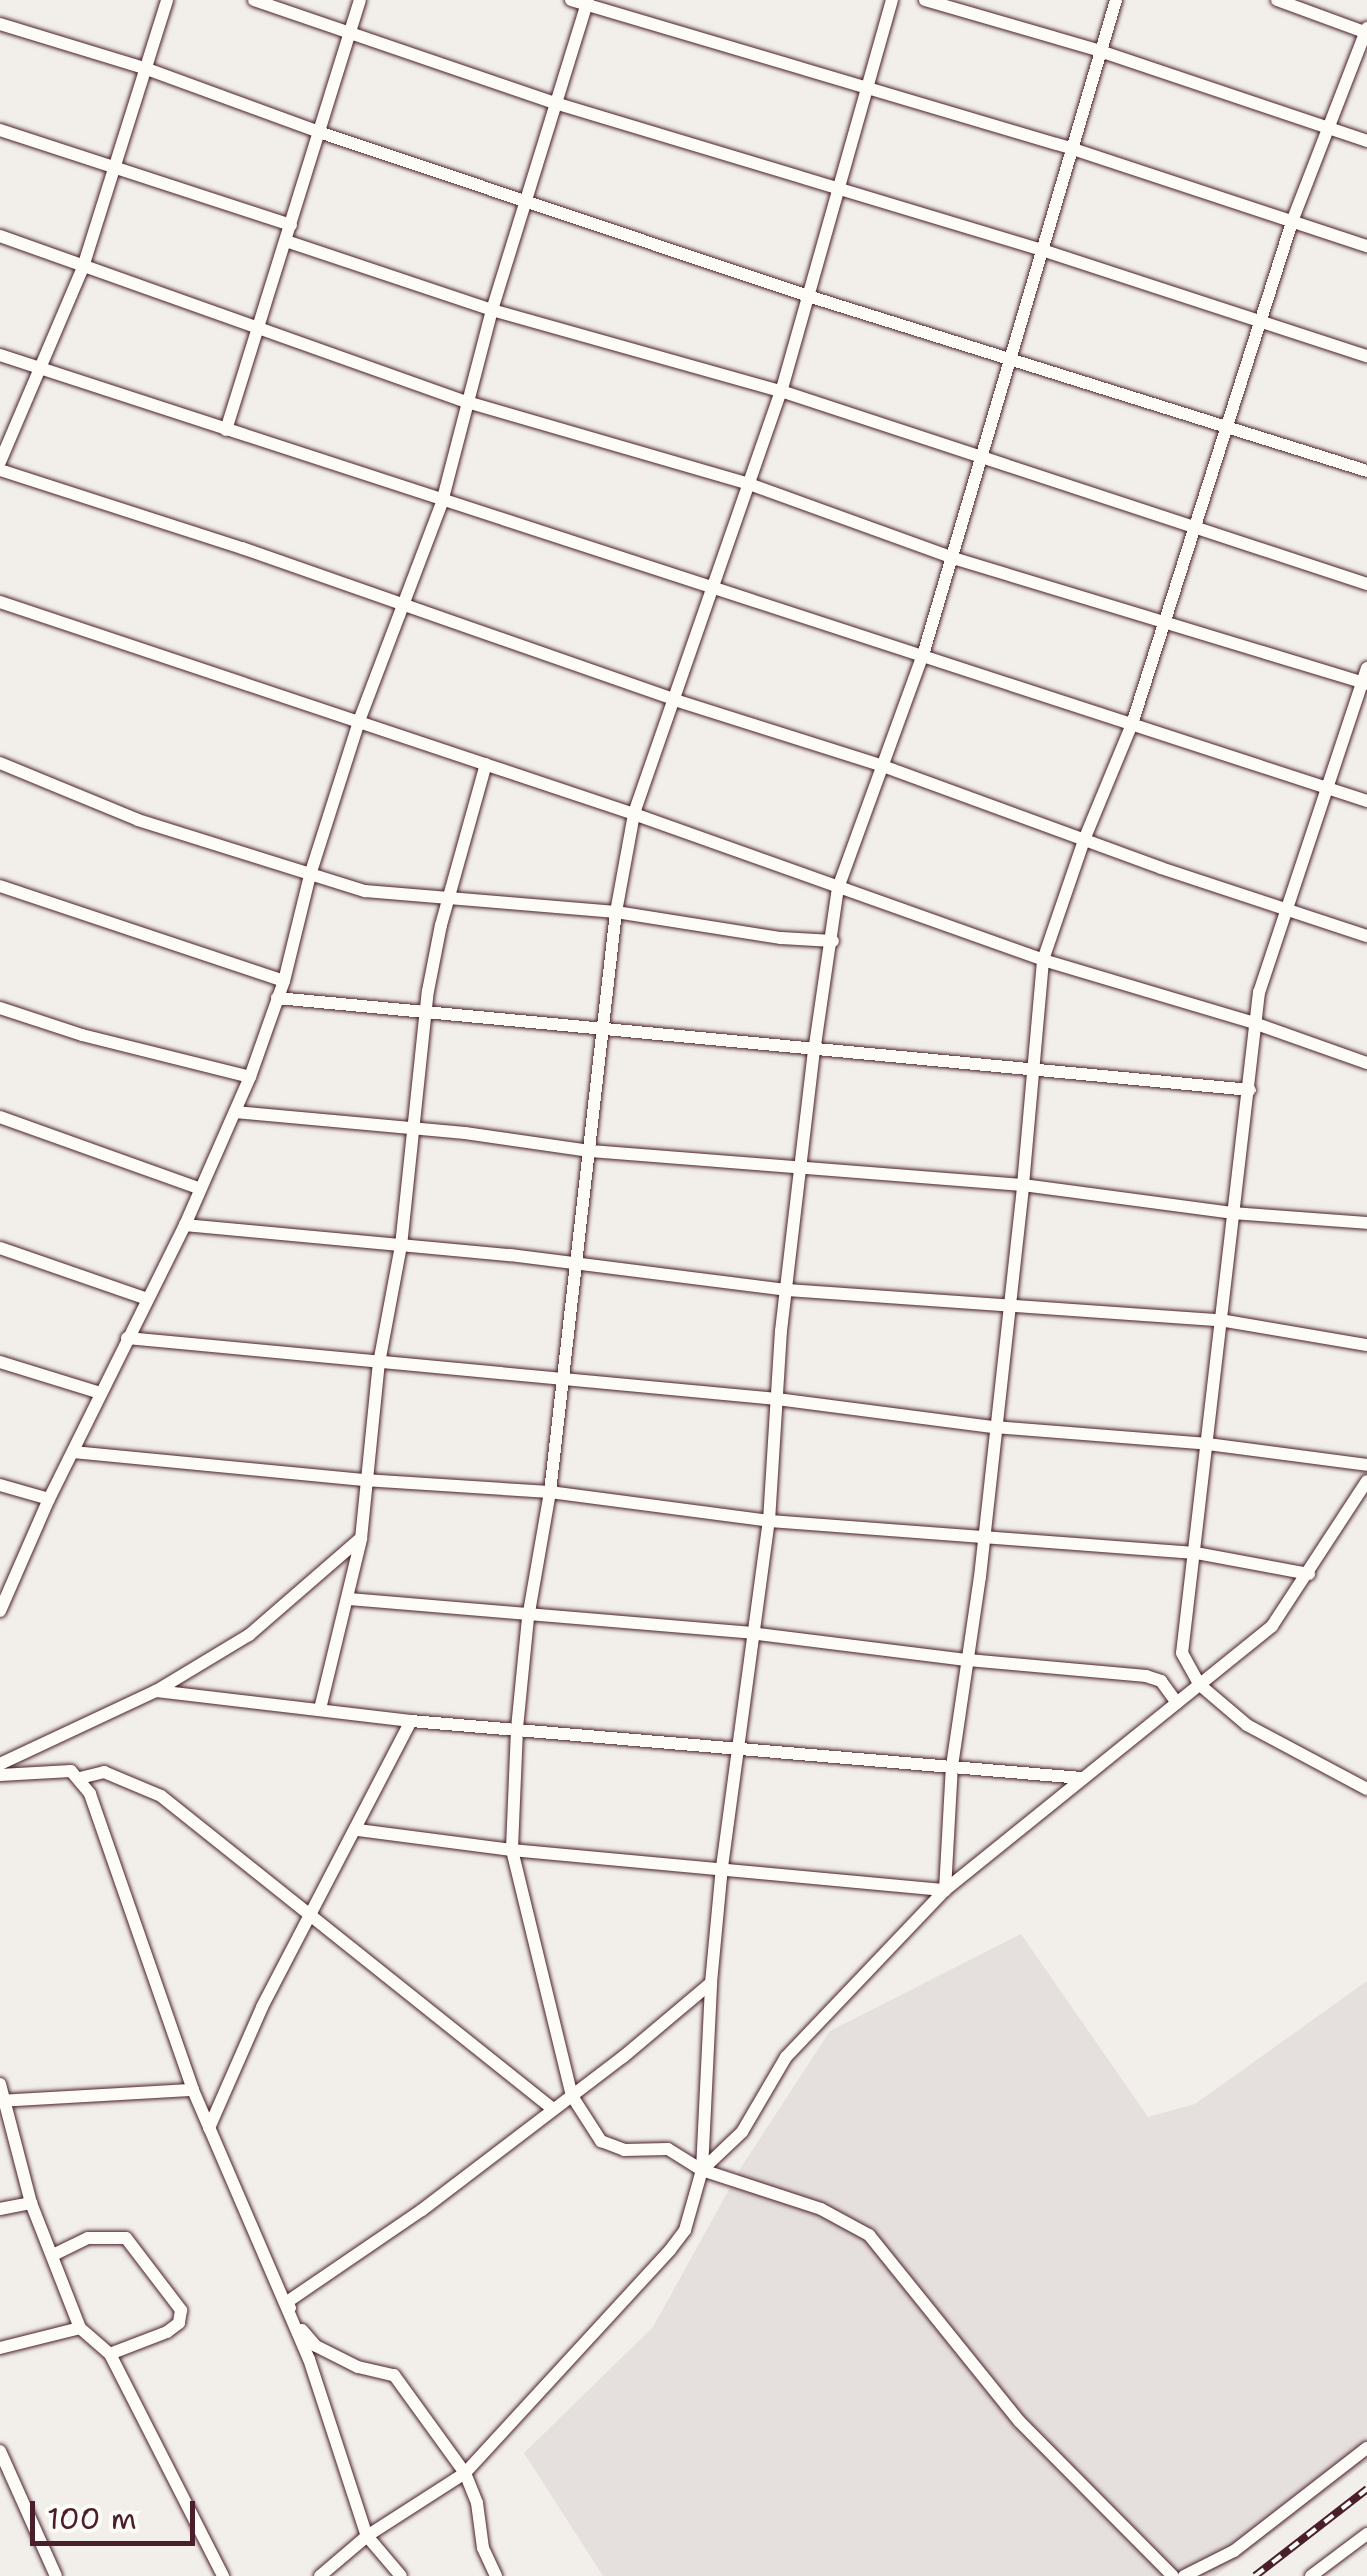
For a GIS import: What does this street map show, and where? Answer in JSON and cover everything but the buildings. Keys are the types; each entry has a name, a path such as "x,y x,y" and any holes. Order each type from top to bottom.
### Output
{"street":[{"path":"0,462 43,369 83,267 167,0"},
{"path":"254,0 554,103 837,192 1039,249 1367,356"},
{"path":"226,430 360,0"},
{"path":"571,0 1070,148 1367,246"},
{"path":"892,0 781,391 634,814 616,912 606,1030 550,1492 528,1618 517,1729 512,1850 572,2096 601,2140 624,2150 668,2149 702,2170 821,2209 869,2235 1019,2420 1173,2576"},
{"path":"926,0 1100,51 1367,141"},
{"path":"320,2576 367,2536 465,2474 686,2230 702,2170 711,1982 722,1868 750,1633 768,1521 786,1290 838,888 953,558 1039,249 1116,0"},
{"path":"945,1890 952,1766 984,1539 1006,1306 1024,1185 1043,960 1084,840 1132,724 1293,219 1367,31 1277,0"},
{"path":"0,1612 4,1591 186,1226 198,1188 250,1077 284,981 310,875 359,720 442,502 492,310 587,3"},
{"path":"0,24 148,69 319,132 808,296 1010,356 1225,429 1367,471"},
{"path":"0,130 291,225"},
{"path":"0,236 467,402 750,484 953,558 1164,623 1365,678 1259,992 1182,1653 1200,1685 1247,1725 1367,1789"},
{"path":"286,241 492,310 781,391 1367,584"},
{"path":"0,355 1367,801"},
{"path":"0,470 674,700 880,765 1084,840 1367,936"},
{"path":"0,602 634,814 1043,960 1254,1022 1367,1063"},
{"path":"0,763 138,820 365,891 616,912 833,942"},
{"path":"320,1709 361,1538 379,1362 401,1246 424,1013 448,900 486,764"},
{"path":"0,886 284,981"},
{"path":"277,998 814,1052 1250,1090"},
{"path":"0,1008 82,1035 250,1077"},
{"path":"235,1112 590,1152 1024,1185 1232,1213 1367,1224"},
{"path":"0,1117 198,1188"},
{"path":"186,1226 575,1264 786,1290 1220,1320 1367,1346"},
{"path":"0,1248 147,1299"},
{"path":"127,1338 777,1400 994,1427 1208,1444 1367,1466"},
{"path":"0,1362 100,1393"},
{"path":"73,1452 364,1480 550,1492 768,1521 1196,1553 1309,1574"},
{"path":"702,2170 742,2132 786,2057 945,1890 1272,1626 1367,1481"},
{"path":"0,1485 49,1499"},
{"path":"0,1764 156,1691 279,1613 361,1538"},
{"path":"348,1600 528,1618 750,1633 1154,1678 1177,1703"},
{"path":"156,1691 411,1721 1082,1778"},
{"path":"209,2128 262,2007 358,1830 411,1721"},
{"path":"0,1775 52,1769 71,1771 80,1778 97,1813 193,2090 248,2224 288,2302 316,2346 358,2367 394,2375 465,2474 477,2503 482,2548 496,2576"},
{"path":"80,1778 104,1772 145,1787 311,1914 553,2109"},
{"path":"358,1830 512,1850 945,1890"},
{"path":"288,2302 422,2210 572,2096 711,1982"},
{"path":"0,2084 31,2203 80,2328 110,2354 223,2576"},
{"path":"2,2101 193,2090"},
{"path":"0,2210 31,2203"},
{"path":"52,2255 88,2238 126,2238 181,2310 182,2318 174,2327 110,2354"},
{"path":"288,2302 367,2536 400,2576"},
{"path":"0,2348 80,2328"},
{"path":"1184,2576 1234,2551 1367,2448"},
{"path":"0,2451 56,2576"},
{"path":"1312,2576 1367,2534"}],"shaded area":[{"path":"1021,1934 1148,2117 1195,2104 1367,1981 1367,2462 1215,2576 603,2576 524,2453 653,2327 742,2166 830,2031"}],"railway":[{"path":"1255,2576 1367,2489"}]}
